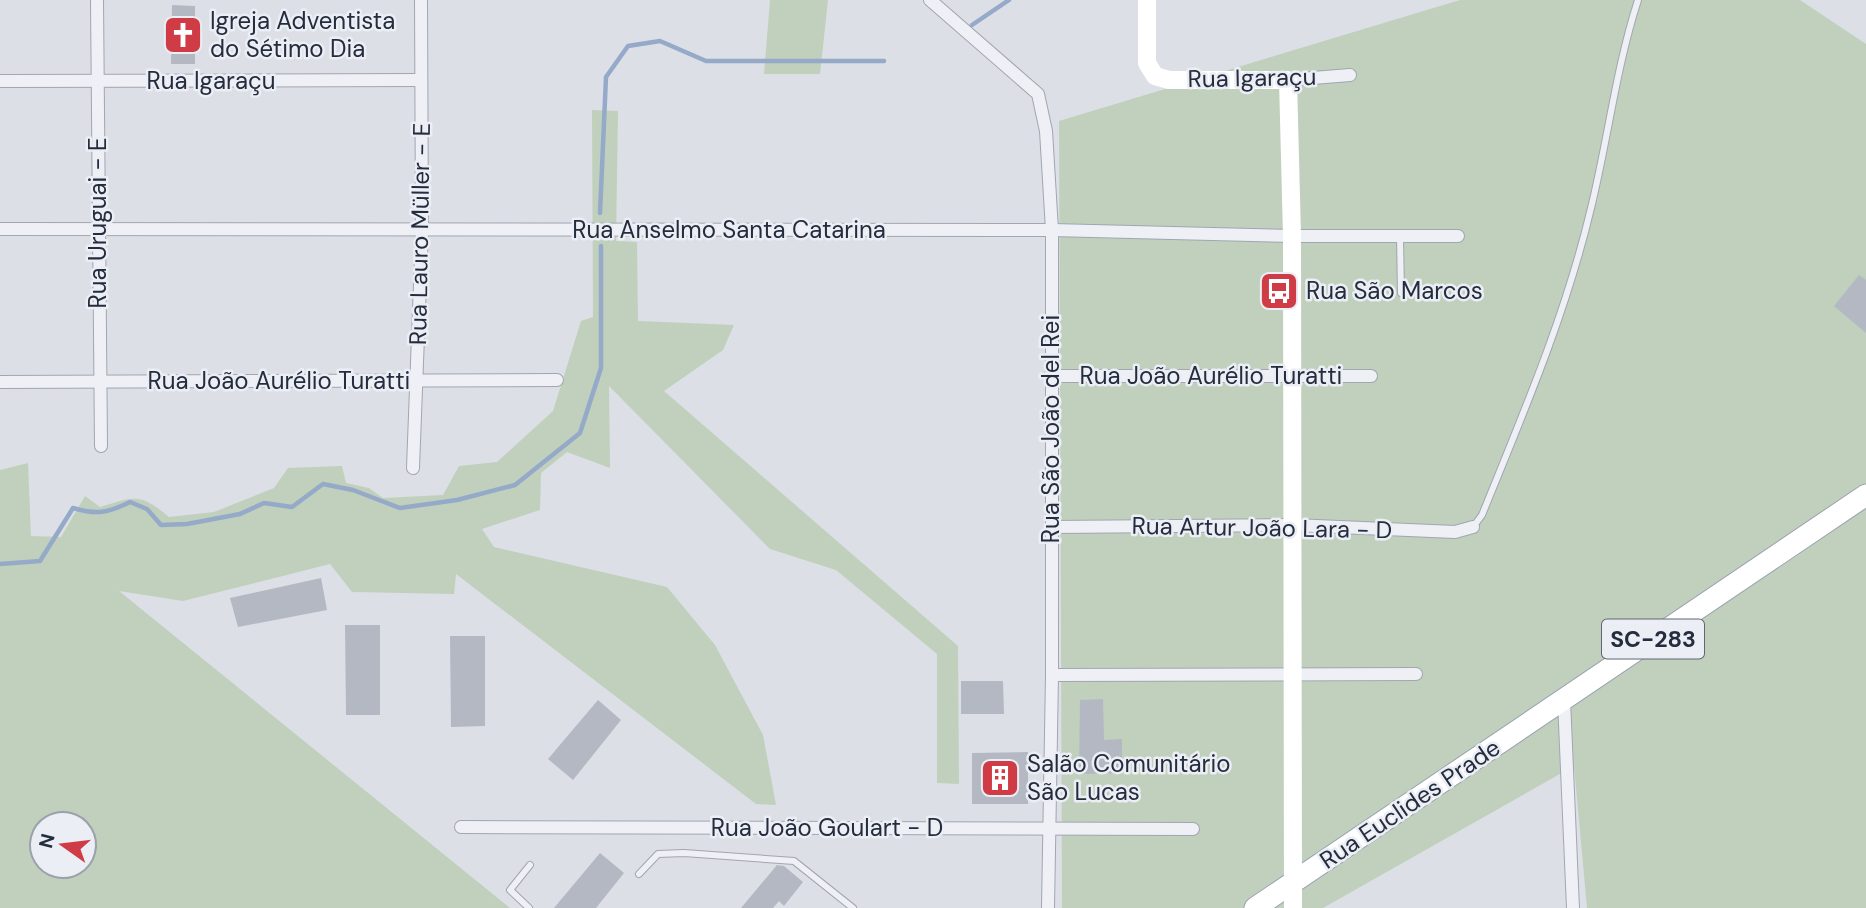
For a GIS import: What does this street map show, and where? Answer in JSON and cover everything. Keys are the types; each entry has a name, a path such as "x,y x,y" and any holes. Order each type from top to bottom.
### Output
{"main road":[{"name":"SC-283","path":"1564,700 1866,495"},
{"name":"Rua Euclides Prade","path":"1255,908 1564,700"}],"street":[{"name":"Rua Uruguai - E","path":"97,0 101,446"},
{"name":"Rua Lauro Müller - E","path":"413,468 422,231 421,0"},
{"name":"Rua São João del Rei","path":"930,0 1038,94 1052,183 1052,674 1048,908"},
{"name":"Rua Igaraçu","path":"1147,0 1147,63 1154,76 1169,80 1287,80 1350,75"},
{"name":"Rua Igaraçu","path":"0,81 421,80"},
{"path":"1287,80 1292,236 1293,908"},
{"name":"Rua Anselmo Santa Catarina","path":"0,229 1052,230 1292,236 1458,236"},
{"name":"Rua João Aurélio Turatti","path":"1051,376 1371,376"},
{"name":"Rua João Aurélio Turatti","path":"0,382 557,380"},
{"name":"Rua Artur João Lara - D","path":"1051,527 1293,526 1455,532 1473,527"},
{"path":"1052,674 1416,674"},
{"path":"1564,700 1573,908"},
{"name":"Rua João Goulart - D","path":"461,827 1193,829"}],"lane":[{"path":"1473,527 1482,515 1551,345 1591,209 1627,35 1638,0"},
{"path":"1400,236 1401,293"},
{"path":"639,874 658,854 684,853 794,860 853,908"},
{"path":"529,908 510,890 530,866"}],"green space":[{"path":"770,0 828,0 820,74 764,74"},
{"path":"1460,0 1800,0 1866,44 1866,908 1587,908 1574,766 1323,908 1062,908 1059,121"},
{"path":"592,110 618,111 616,241 637,242 638,321 734,325 723,350 664,391 958,646 959,784 937,783 937,654 836,570 770,549 609,386 610,468 567,452 541,473 540,510 482,529 494,547 667,587 715,645 763,735 776,805 756,804 456,574 454,594 352,592 330,564 183,601 119,591 510,908 0,908 0,470 28,463 31,536 61,537 85,496 100,507 130,499 144,500 169,517 214,512 274,488 288,468 342,466 346,483 369,488 383,498 443,495 459,466 497,462 553,411 581,321 593,317"}],"building":[{"name":"Igreja Adventista do Sétimo Dia","path":"172,5 195,6 195,64 171,64"},
{"path":"1859,275 1866,280 1866,333 1834,306"},
{"path":"321,578 327,610 238,627 230,598"},
{"path":"345,625 380,625 380,715 346,715"},
{"path":"450,636 485,636 485,726 451,727"},
{"path":"961,681 1003,681 1004,714 961,714"},
{"path":"1103,699 1104,740 1122,739 1122,773 1079,774 1080,700"},
{"path":"598,700 621,720 573,780 548,759"},
{"name":"Salão Comunitário São Lucas","path":"1028,752 1028,804 972,804 972,753"},
{"path":"600,853 624,873 596,908 554,908"},
{"path":"777,865 784,866 803,882 784,906 779,901 773,908 741,908"}],"waterway":[{"path":"972,25 1009,0"},
{"path":"600,213 606,77 628,46 660,41 706,61 884,61"},
{"path":"0,564 40,561 73,508 102,512 130,502 147,509 161,525 187,524 240,514 264,503 292,507 323,484 353,490 400,508 457,500 515,485 580,433 601,368 601,246"}],"place":[{"name":"Igreja Adventista do Sétimo Dia","path":"183,35"},
{"name":"Rua São Marcos","path":"1279,291"},
{"name":"Salão Comunitário São Lucas","path":"1000,778"}]}
